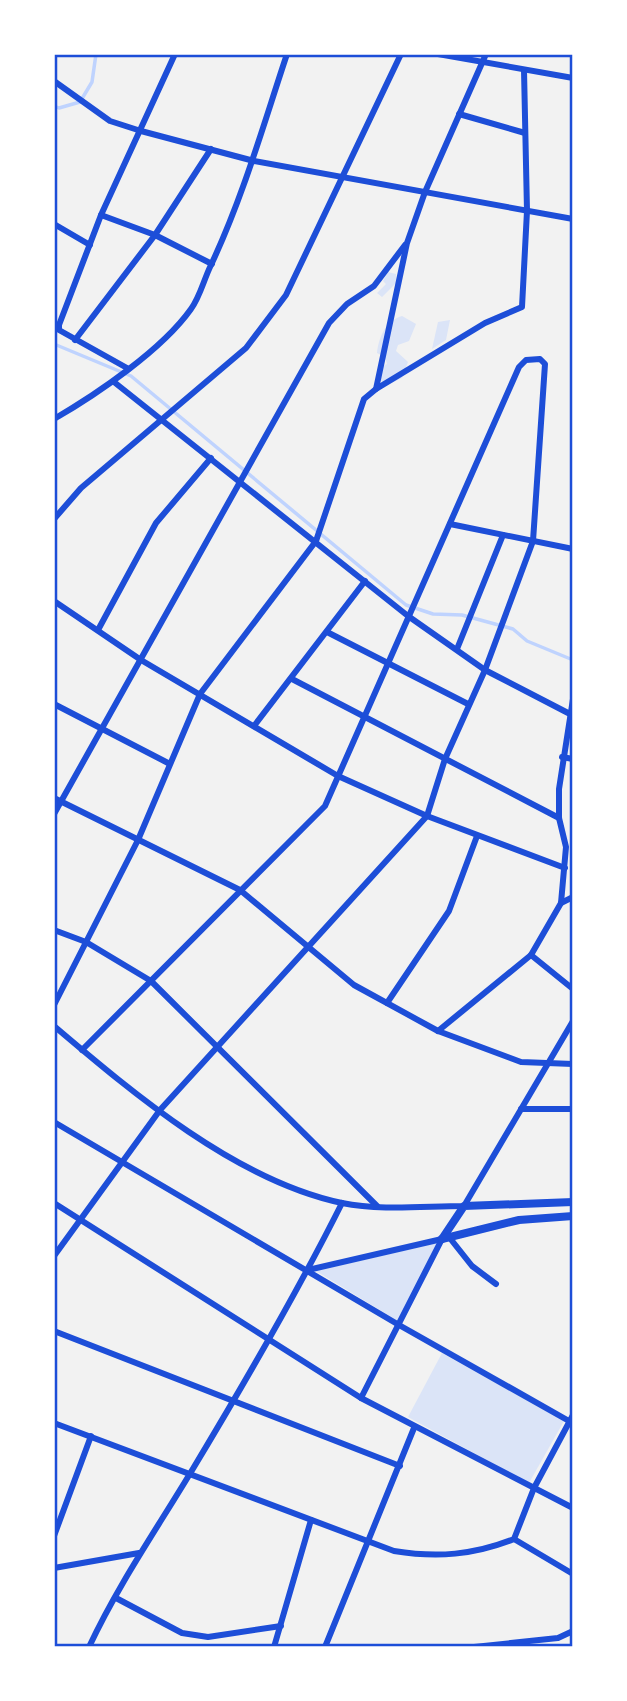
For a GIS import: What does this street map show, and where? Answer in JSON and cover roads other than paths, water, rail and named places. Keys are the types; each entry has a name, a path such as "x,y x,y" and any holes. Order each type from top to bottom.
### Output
{"street":[{"path":"124,371 59,330 101,215 176,54"},
{"path":"56,417 114,382 175,328 192,307 254,161 287,54"},
{"path":"54,520 80,488 246,348 286,295 401,54"},
{"path":"438,54 573,78"},
{"path":"376,389 407,243 425,192 486,54"},
{"path":"54,1005 138,840 168,763 200,694 317,539 364,399 485,323 520,309 523,304 527,211 524,70"},
{"path":"54,81 110,121 141,131 254,161 573,219"},
{"path":"459,114 526,133"},
{"path":"75,340 155,235 211,149"},
{"path":"101,215 155,235 212,264"},
{"path":"54,224 90,245"},
{"path":"54,814 99,729 141,660 329,323 347,304 373,286 407,243"},
{"path":"54,1255 160,1110 426,816 445,759 485,670 533,541 545,364 540,359 526,360 519,367 325,806 82,1050"},
{"path":"114,382 242,478 365,581 485,670 570,714"},
{"path":"97,630 156,523 211,457"},
{"path":"450,524 573,549"},
{"path":"457,649 503,535"},
{"path":"254,726 365,581"},
{"path":"54,601 141,660 338,776 426,816 565,868"},
{"path":"327,632 468,704"},
{"path":"292,679 559,818"},
{"path":"438,1031 531,955 561,903 566,847 559,818 562,757 573,699"},
{"path":"54,704 168,763"},
{"path":"562,757 573,759"},
{"path":"54,798 240,890 354,985 438,1031 521,1062 573,1064"},
{"path":"387,1003 450,911 477,836"},
{"path":"566,847 573,855"},
{"path":"561,903 573,897"},
{"path":"54,929 86,942 151,981 377,1206"},
{"path":"531,955 573,989"},
{"path":"361,1398 446,1238 573,1021"},
{"path":"54,1026 211,1148 288,1184 342,1203 377,1206 464,1206 573,1202"},
{"path":"521,1109 573,1109"},
{"path":"54,1122 400,1325 571,1418 534,1488 514,1539 488,1549 458,1555 420,1555 369,1543 54,1423"},
{"path":"54,1203 270,1337 361,1398 573,1508"},
{"path":"89,1647 139,1553 190,1473 270,1337 342,1203"},
{"path":"308,1270 519,1220 573,1216"},
{"path":"446,1238 472,1266 496,1284"},
{"path":"54,1331 400,1466"},
{"path":"325,1647 415,1428"},
{"path":"54,1536 91,1436"},
{"path":"274,1647 311,1520"},
{"path":"514,1539 573,1574"},
{"path":"54,1568 139,1553"},
{"path":"116,1598 182,1633 208,1637 281,1626"},
{"path":"474,1647 558,1638 573,1631"}],"waterway":[{"path":"54,106 59,108 80,102 92,82 96,54"},
{"path":"54,344 131,376 406,605 433,614 462,615 513,629 527,641 573,660"}]}
